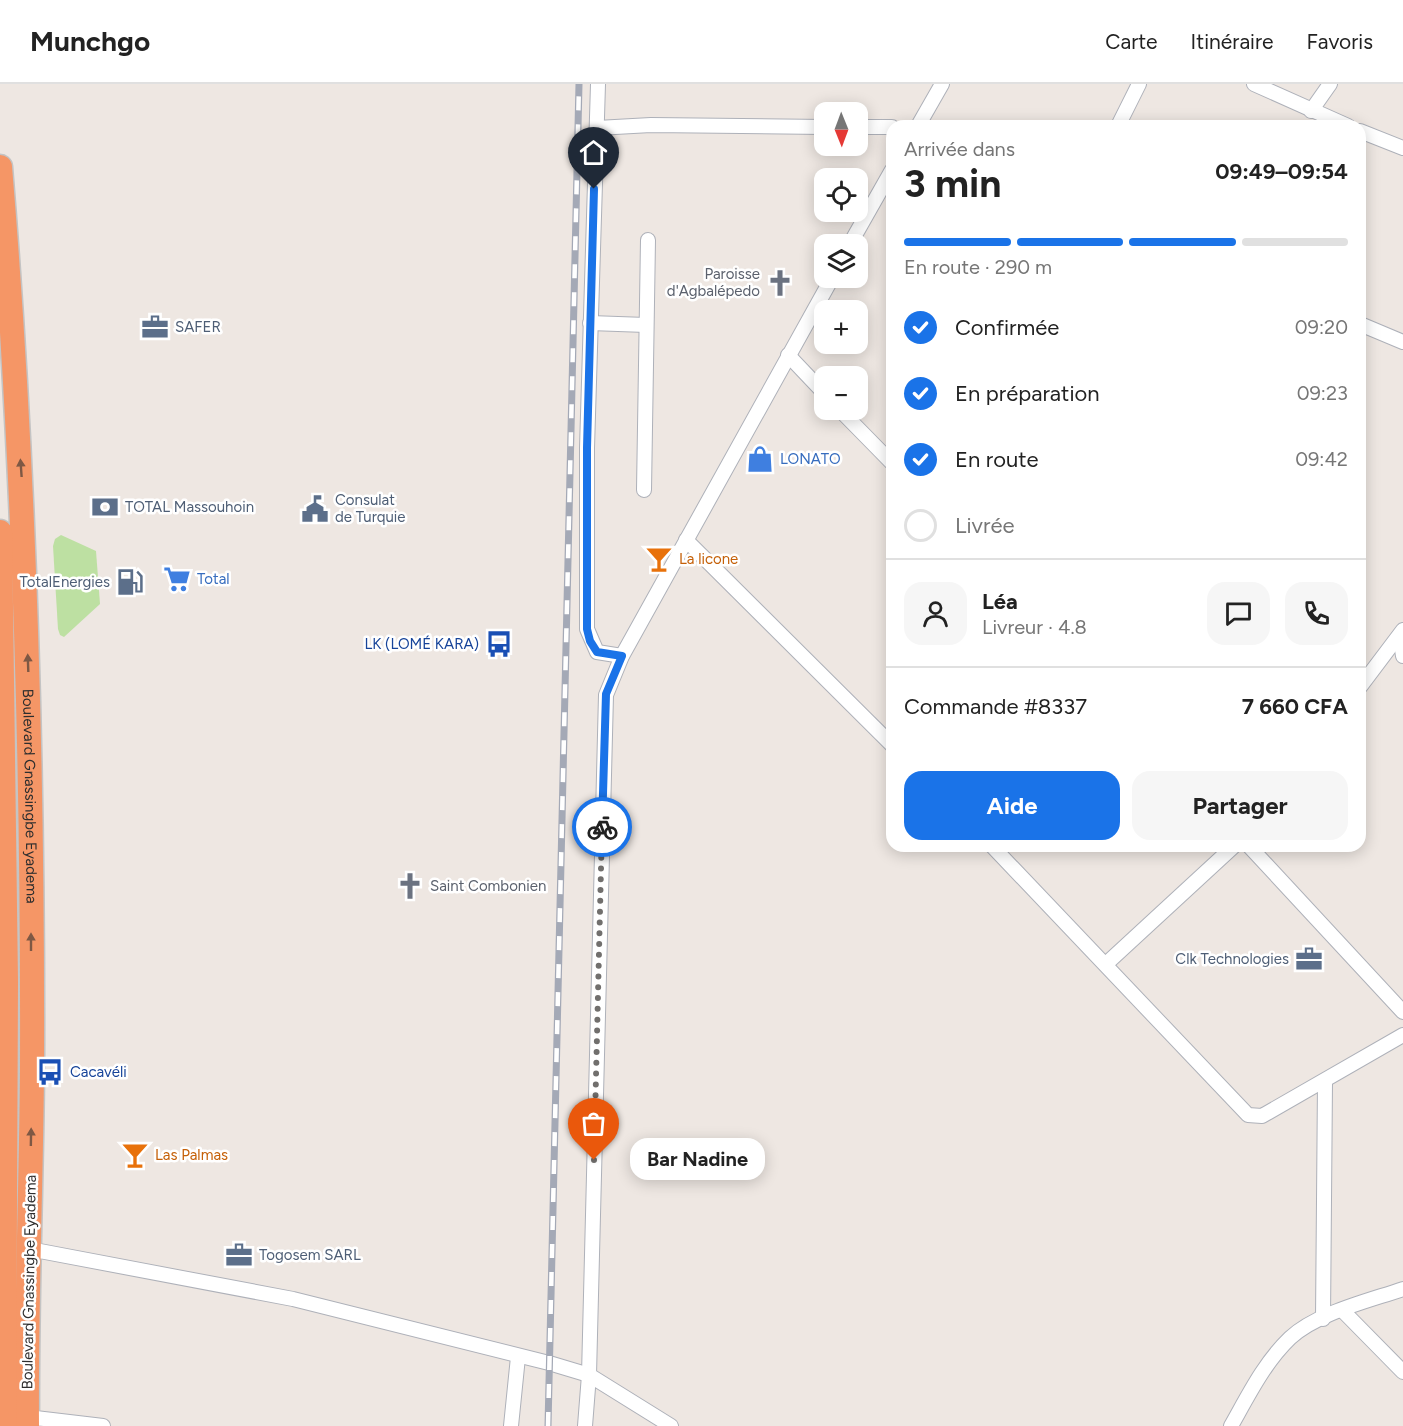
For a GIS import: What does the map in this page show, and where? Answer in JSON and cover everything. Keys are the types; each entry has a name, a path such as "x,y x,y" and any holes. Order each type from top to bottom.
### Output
{"highway":[{"name":"Boulevard Gnassingbe Eyadema","path":"0,167 5,286 23,507 30,724 32,1072 27,1422"},
{"name":"Boulevard Gnassingbe Eyadema","path":"0,532 6,828 4,1426"}],"street":[{"path":"598,84 590,324 587,629 590,641 597,652 622,656"},
{"path":"921,120 942,84"},
{"path":"1121,120 1139,84"},
{"path":"1254,84 1333,120"},
{"path":"1311,111 1330,84"},
{"path":"597,128 651,125 814,127"},
{"path":"868,127 886,127"},
{"path":"1366,133 1403,148"},
{"path":"856,234 886,181"},
{"path":"644,490 648,240"},
{"path":"585,1426 589,1375 606,694 622,656 826,288"},
{"path":"590,324 646,325"},
{"path":"1366,327 1403,342"},
{"path":"788,355 814,382"},
{"path":"850,420 886,458"},
{"path":"686,540 886,739"},
{"path":"1402,633 1403,657"},
{"path":"1366,679 1402,633"},
{"path":"998,852 1248,1115 1262,1116 1325,1082 1403,1035"},
{"path":"1106,964 1227,852"},
{"path":"1255,852 1403,1012"},
{"path":"1323,1319 1325,1082"},
{"path":"3,1245 29,1248 293,1299 589,1375 671,1426"},
{"path":"1231,1426 1261,1373 1277,1351 1292,1336 1342,1310 1403,1289"},
{"path":"1342,1310 1403,1372"},
{"path":"511,1426 518,1357"},
{"path":"27,1422 103,1426"}],"green space":[{"path":"61,535 96,551 100,604 64,637 60,635 58,629 53,546 55,539"}],"railway":[{"path":"548,1426 579,84"}],"way so far":[{"path":"594,1160 602,827"}],"place":[{"name":"Paroisse d'Agbalépedo","path":"780,283"},
{"name":"SAFER","path":"155,327"},
{"name":"LONATO","path":"760,459"},
{"name":"TOTAL Massouhoin","path":"105,507"},
{"name":"Consulat de Turquie","path":"315,509"},
{"name":"La licone","path":"659,559"},
{"name":"Total","path":"177,579"},
{"name":"TotalEnergies","path":"130,582"},
{"name":"LK (LOMÉ KARA)","path":"499,644"},
{"name":"Saint Combonien","path":"410,886"},
{"name":"Clk Technologies","path":"1309,959"},
{"name":"Cacavéli","path":"50,1072"},
{"name":"Las Palmas","path":"135,1155"},
{"name":"Bar Nadine","path":"594,1160"},
{"name":"Togosem SARL","path":"239,1255"}],"route":[{"path":"594,189 591,229 587,448 587,629 590,641 597,652 622,656 606,694 602,827"}]}
